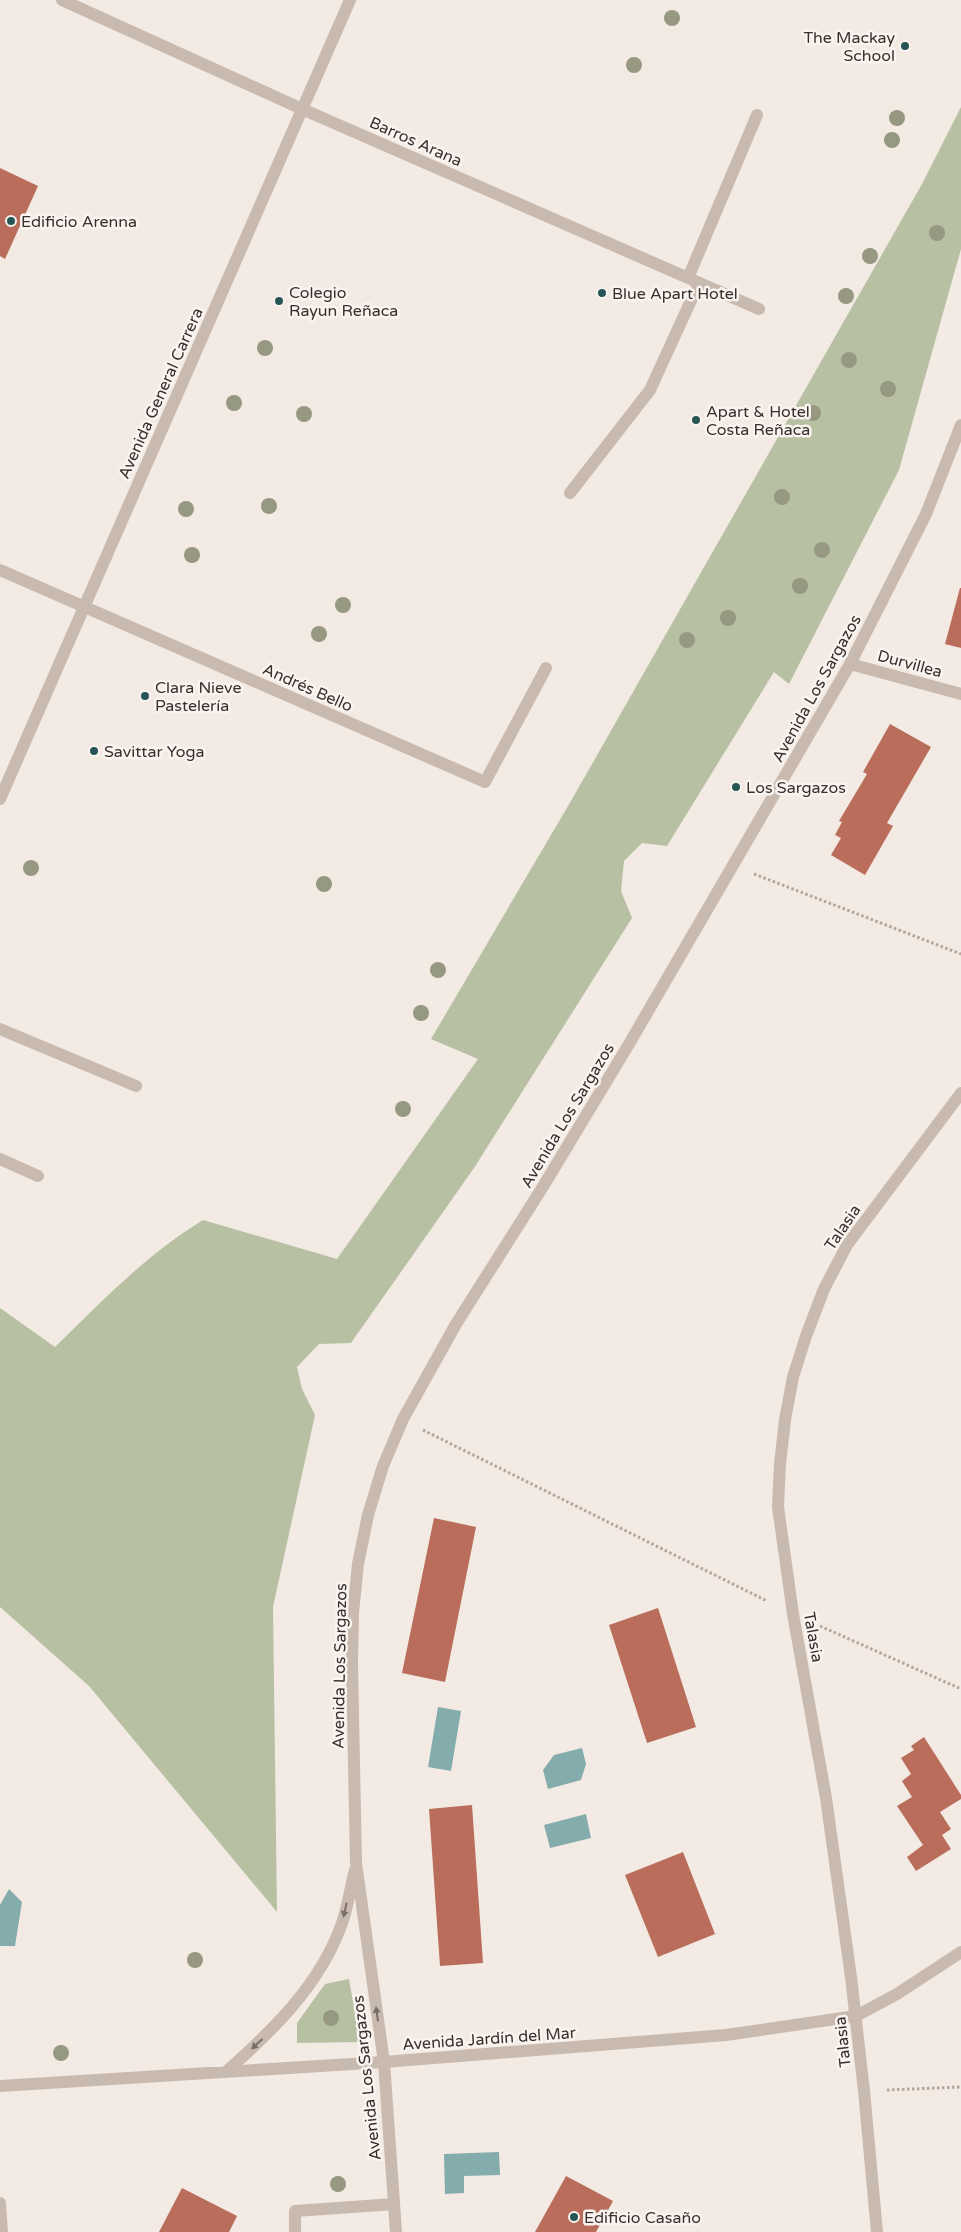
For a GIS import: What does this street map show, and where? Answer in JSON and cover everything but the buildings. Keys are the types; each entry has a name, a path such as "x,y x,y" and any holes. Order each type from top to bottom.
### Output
{"street":[{"name":"Barros Arana","path":"62,0 302,109 759,309"},
{"name":"Avenida General Carrera","path":"0,798 350,0"},
{"path":"570,493 650,390 757,115"},
{"name":"Avenida Los Sargazos","path":"396,2232 384,2062 356,1863 352,1672 354,1603 358,1564 368,1515 383,1466 403,1419 456,1324 544,1185 734,866 850,664 926,514 961,426"},
{"name":"Andrés Bello","path":"0,570 485,782 546,668"},
{"name":"Durvillea","path":"850,664 961,694"},
{"path":"0,1029 136,1086"},
{"name":"Talasia","path":"877,2232 856,2016 826,1798 793,1614 778,1507 780,1464 786,1412 793,1378 806,1336 824,1289 847,1245 961,1093"},
{"path":"0,1159 38,1176"},
{"name":"Avenida Los Sargazos","path":"226,2072 272,2030 297,2002 325,1962 342,1925 356,1863"},
{"name":"Avenida Jardín del Mar","path":"0,2086 384,2062 726,2036 856,2016 896,1994 961,1952"},
{"path":"0,2203 2,2232"},
{"path":"295,2232 295,2211 394,2204"}],"path":[{"path":"734,866 961,954"},
{"path":"403,1419 793,1614 961,1689"},
{"path":"864,2091 961,2087"}],"green space":[{"path":"961,107 961,249 899,470 789,684 774,672 667,846 642,843 624,861 621,891 632,918 474,1168 351,1343 319,1344 297,1367 302,1389 315,1415 273,1607 277,1912 89,1686 0,1607 0,1308 55,1347 144,1263 162,1248 203,1220 337,1259 478,1059 431,1039 571,801 922,184"},
{"path":"349,1979 360,2042 297,2043 297,2023 325,1984"}],"water":[{"path":"438,1707 461,1711 451,1771 428,1767"},
{"path":"582,1748 586,1764 581,1780 548,1789 543,1770 554,1755"},
{"path":"586,1814 591,1838 550,1848 544,1825"},
{"path":"9,1889 22,1902 15,1946 0,1946 0,1905"},
{"path":"499,2152 500,2175 464,2176 464,2193 445,2194 444,2154"}],"place":[{"name":"The Mackay School","path":"905,46"},
{"name":"Edificio Arenna","path":"11,221"},
{"name":"Blue Apart Hotel","path":"602,293"},
{"name":"Colegio Rayun Reñaca","path":"279,301"},
{"name":"Apart & Hotel Costa Reñaca","path":"696,420"},
{"name":"Clara Nieve Pastelería","path":"145,696"},
{"name":"Savittar Yoga","path":"94,751"},
{"name":"Los Sargazos","path":"736,787"},
{"name":"Edificio Casaño","path":"574,2217"}]}
